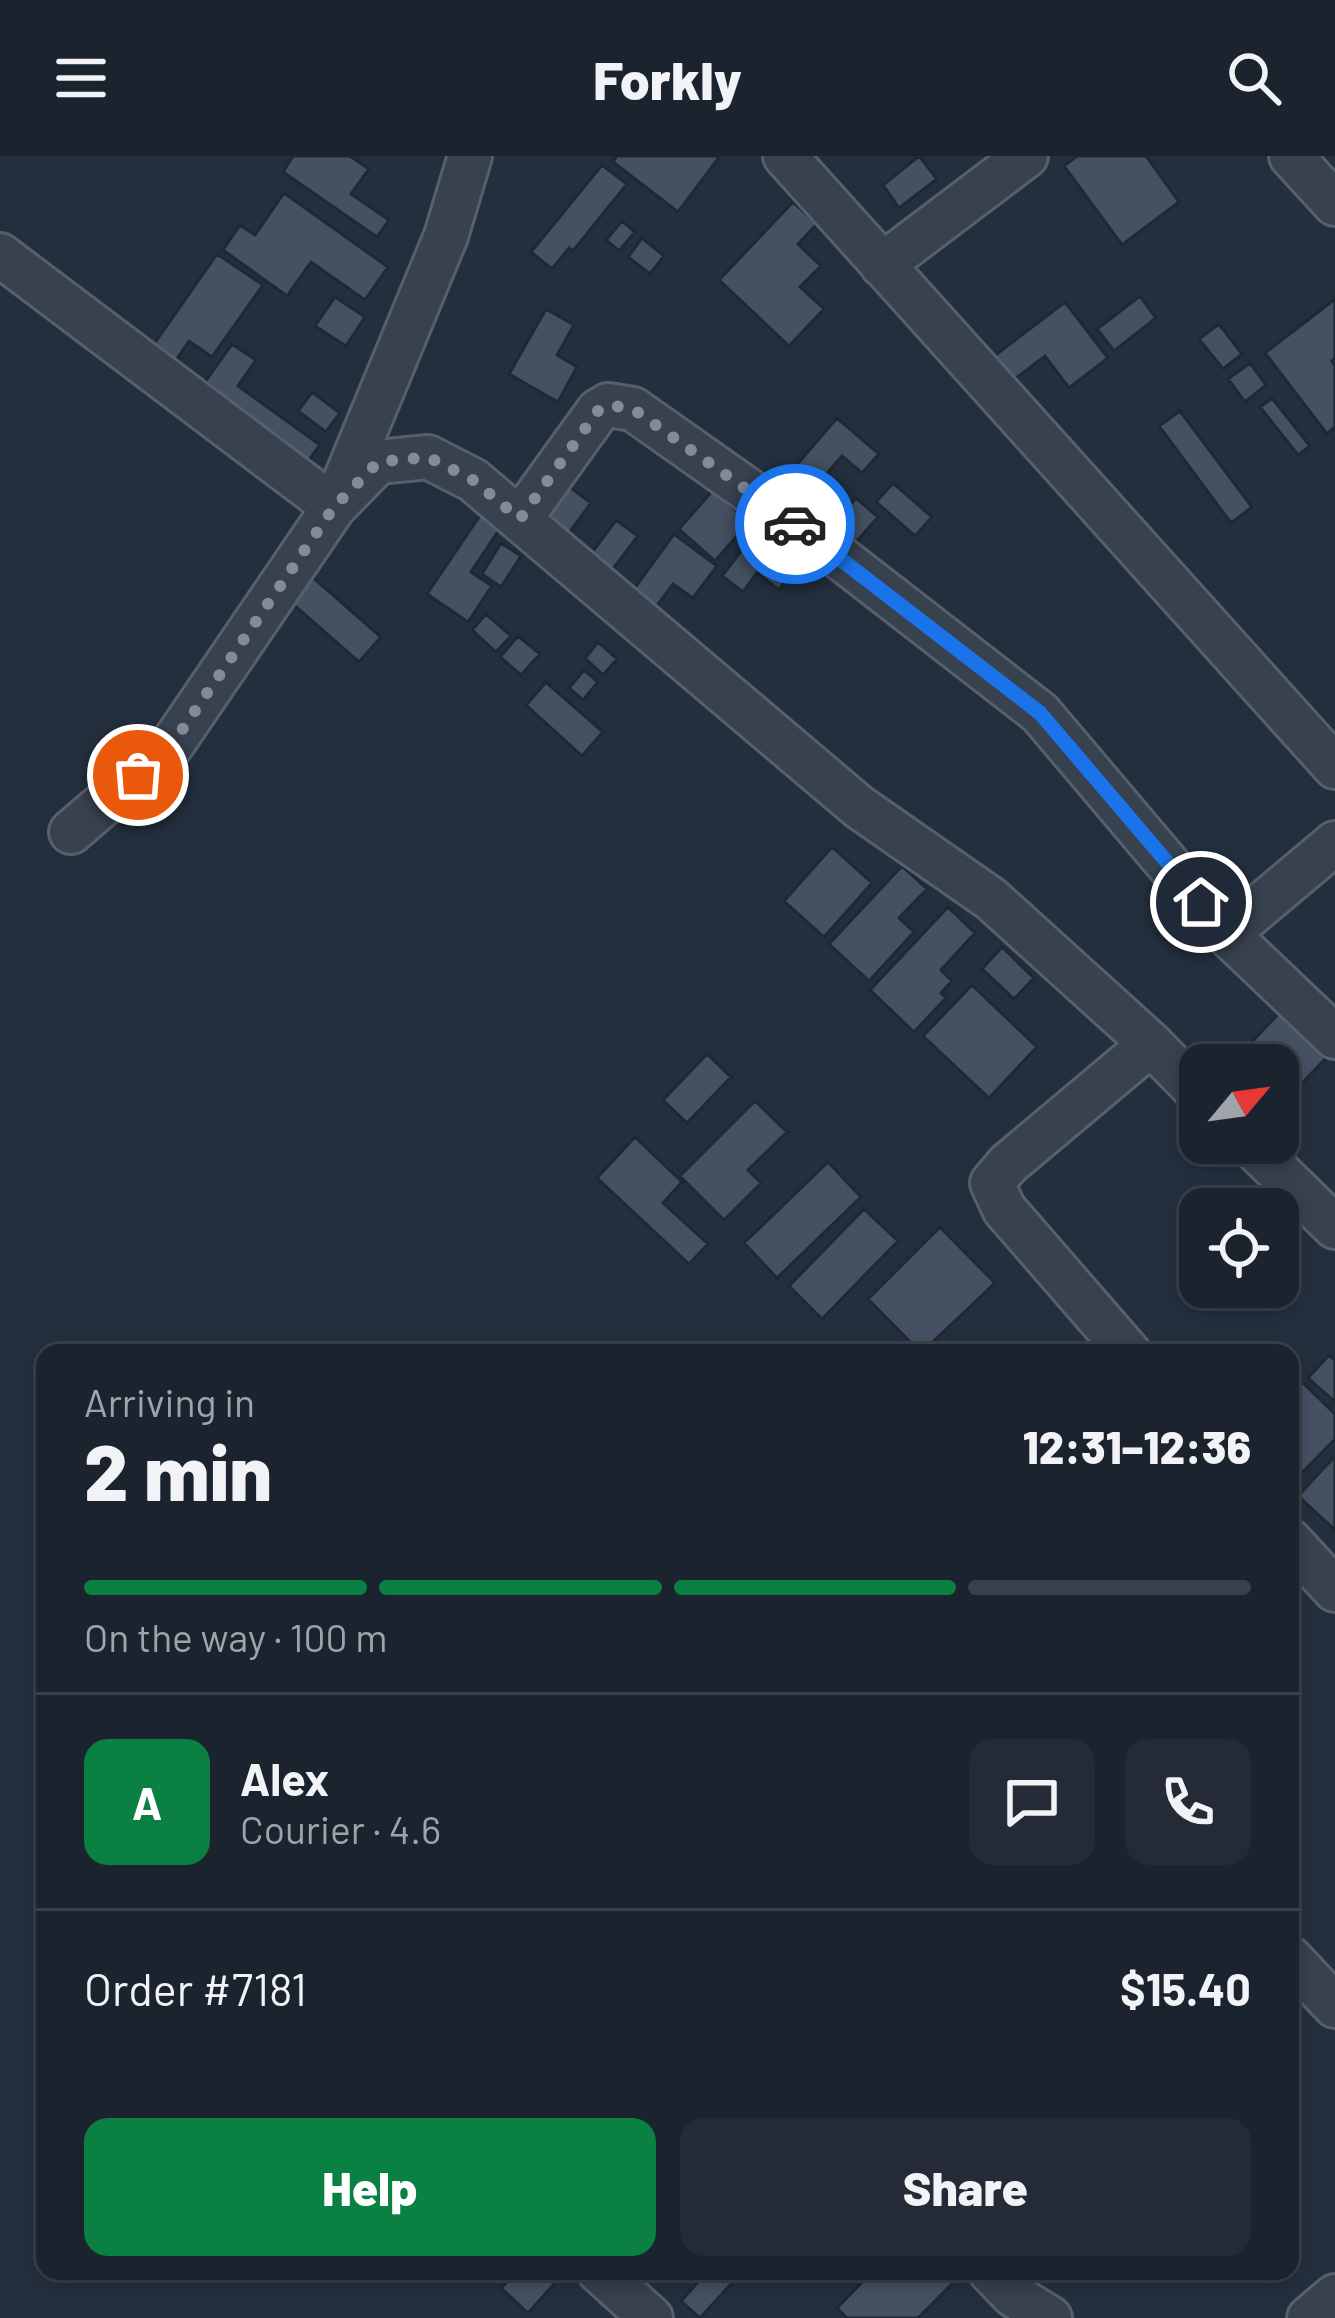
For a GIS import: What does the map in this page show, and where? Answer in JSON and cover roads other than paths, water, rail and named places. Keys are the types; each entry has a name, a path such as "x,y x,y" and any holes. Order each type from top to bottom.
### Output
{"street":[{"path":"334,507 446,236 470,156"},
{"path":"785,156 1335,767"},
{"path":"882,265 1026,156"},
{"path":"1291,156 1335,204"},
{"path":"0,255 334,507"},
{"path":"520,519 598,411 608,405 633,409 803,529 1040,713 1227,934 1335,1037"},
{"path":"70,832 171,746 334,507 378,462 428,457 473,480 859,807 991,899 1179,1073"},
{"path":"1227,934 1335,843"},
{"path":"1121,1344 1004,1209 992,1184 1008,1163 1151,1044"},
{"path":"1270,1164 1335,1227"},
{"path":"1299,1556 1335,1590"},
{"path":"1299,1968 1335,2006"},
{"path":"608,2280 651,2318"},
{"path":"999,2280 1050,2318"},
{"path":"1309,2318 1335,2296"}]}
